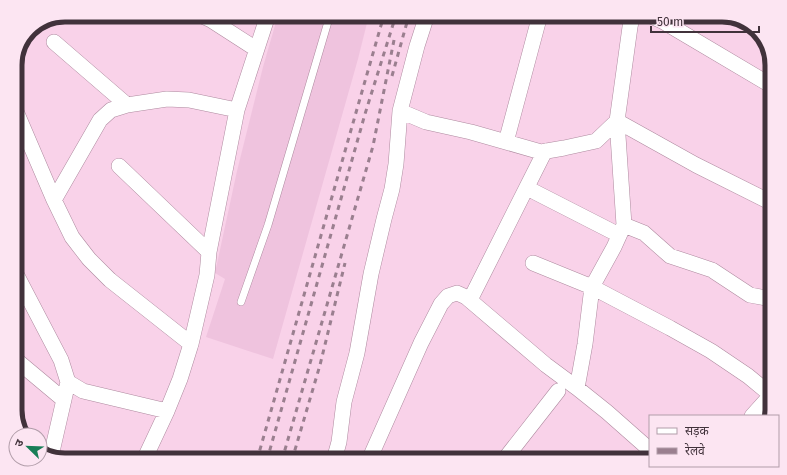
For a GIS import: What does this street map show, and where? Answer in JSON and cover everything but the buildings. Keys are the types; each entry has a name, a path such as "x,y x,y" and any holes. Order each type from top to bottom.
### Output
{"street":[{"path":"214,22 256,49"},
{"path":"147,453 180,379 191,344 206,275 209,252 237,110 266,22"},
{"path":"336,453 339,442 344,402 355,359 371,274 392,190 396,164 400,111 426,22"},
{"path":"506,142 538,22"},
{"path":"576,388 585,344 592,287 622,230 617,121 631,22"},
{"path":"664,22 765,82"},
{"path":"54,42 127,105"},
{"path":"54,200 100,120 111,110 127,105 167,99 189,100 237,110"},
{"path":"400,111 426,122 471,132 541,152 596,141 617,121"},
{"path":"617,121 696,165 765,200"},
{"path":"22,125 54,200 72,237 89,259 110,280 191,344"},
{"path":"470,300 546,152"},
{"path":"119,166 209,252"},
{"path":"527,188 622,230 644,233 670,256 712,270 750,295 765,298"},
{"path":"533,263 592,287 670,328 711,351 748,376 765,390"},
{"path":"22,285 61,360 68,382 52,451"},
{"path":"372,453 418,350 442,304 448,296 457,293 470,300 546,366 608,412 649,449"},
{"path":"22,365 64,400"},
{"path":"68,382 83,391 167,410"},
{"path":"509,453 558,391"},
{"path":"753,415 765,403"}],"lane":[{"path":"241,302 268,225 328,22"}],"shaded area":[{"path":"276,22 367,22 273,359 206,337 225,279 215,273 237,171"}],"railway":[{"path":"259,453 382,22"},
{"path":"269,453 365,114 394,22"},
{"path":"392,76 407,22"},
{"path":"284,453 373,146 395,35"},
{"path":"294,453 320,365 345,263"}]}
